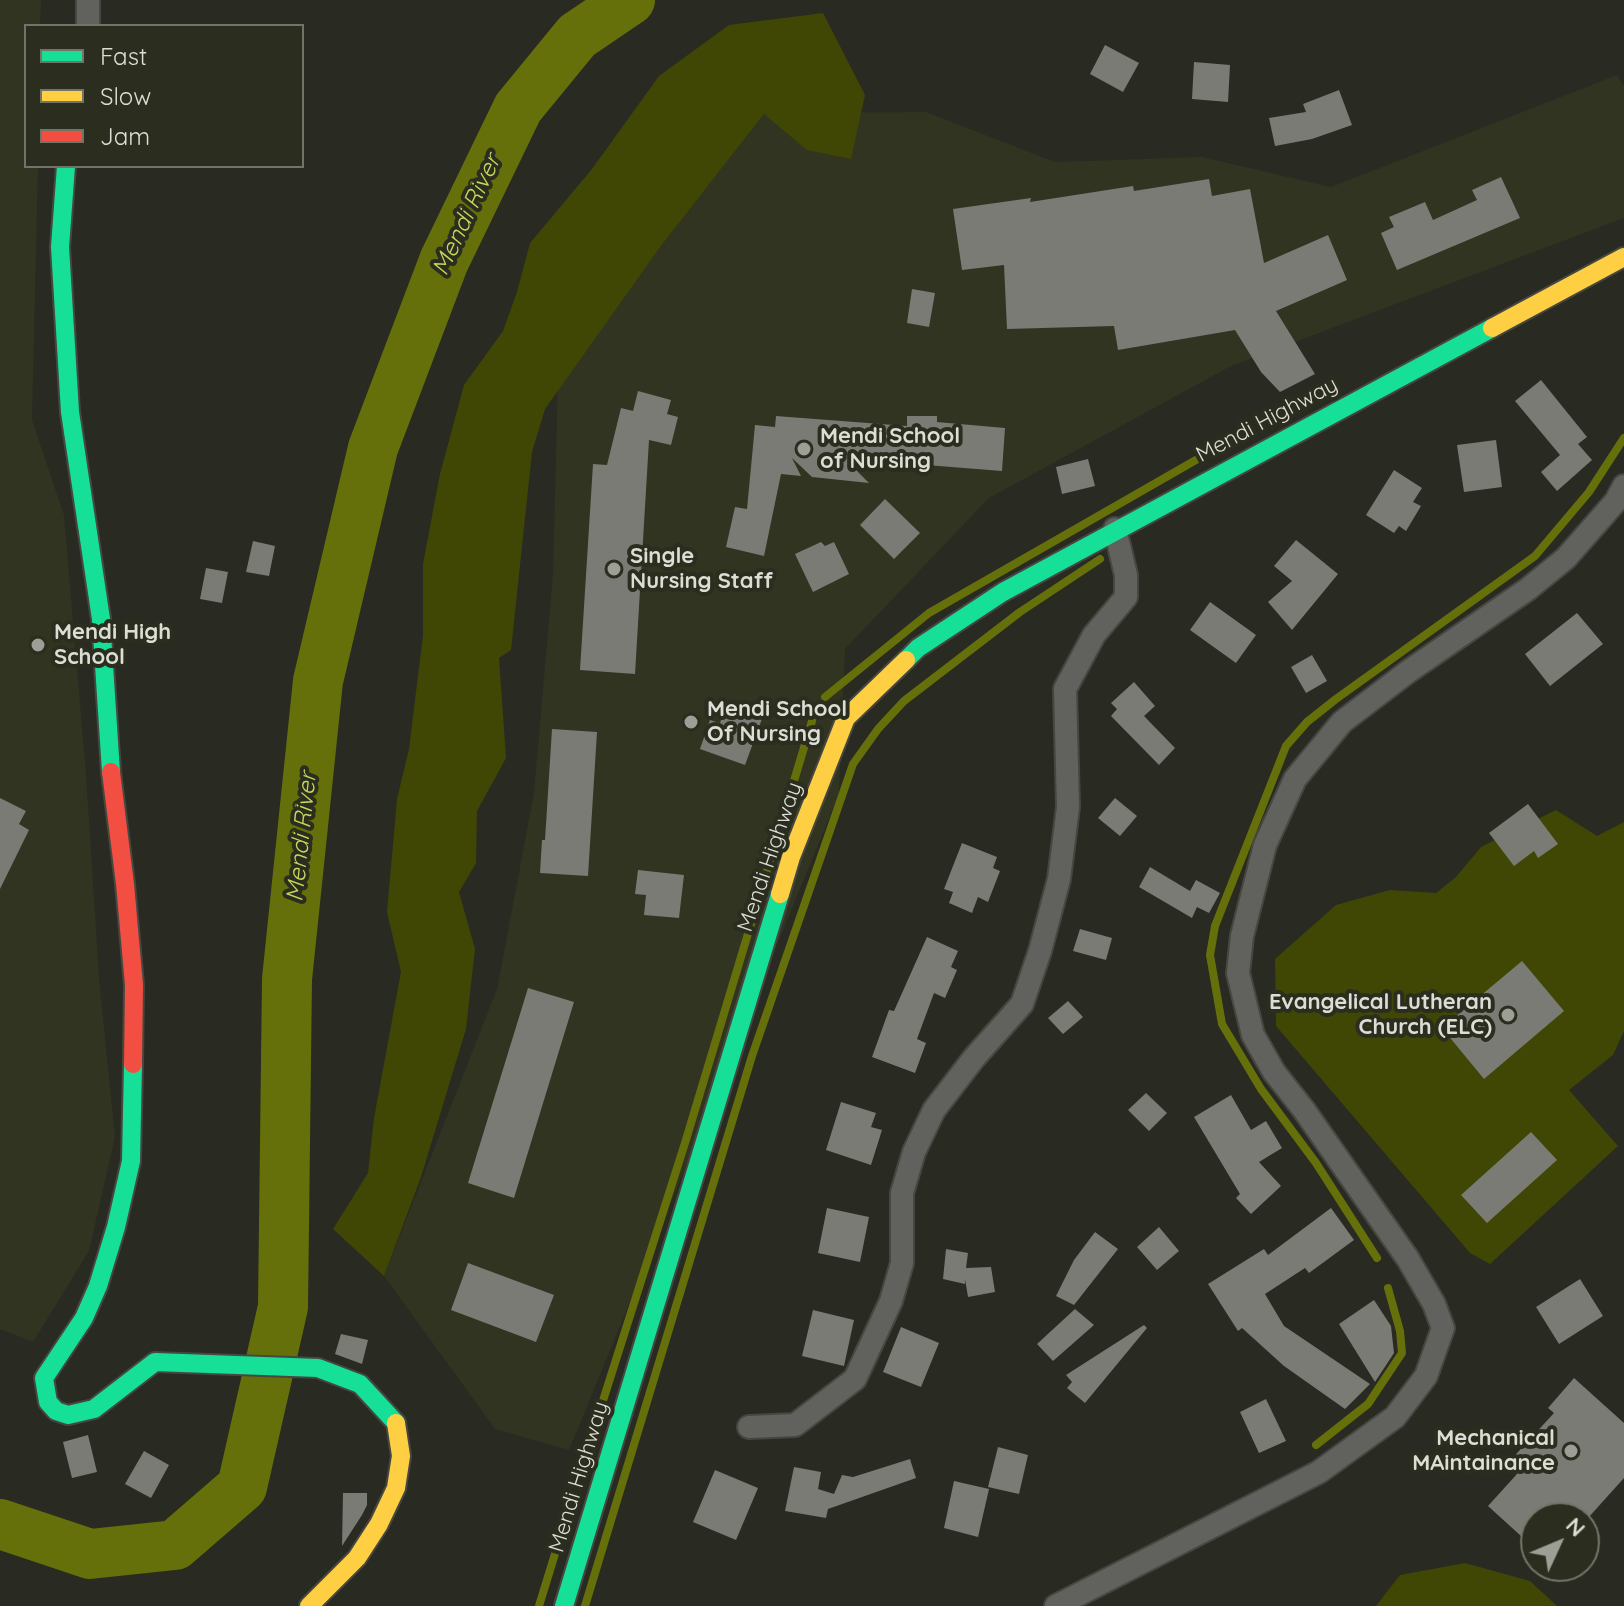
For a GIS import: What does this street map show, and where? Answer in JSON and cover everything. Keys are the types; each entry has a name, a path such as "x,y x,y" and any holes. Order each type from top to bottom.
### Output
{"street":[{"path":"88,0 88,24"},
{"path":"66,168 60,247 70,412 101,619 112,792 125,884 134,985 131,1161 98,1286 84,1318 44,1378 48,1402 56,1411 68,1415 94,1409 155,1362 318,1368 360,1384 396,1422 401,1456 396,1488 357,1558 309,1606"},
{"name":"Mendi Highway","path":"564,1606 791,857 846,718 918,648 1003,592 1624,257"},
{"path":"1056,1606 1319,1472 1395,1417 1426,1376 1443,1328 1434,1304 1408,1259 1274,1072 1253,1035 1238,973 1242,936 1265,845 1295,779 1342,722 1409,671 1528,589 1566,558 1616,501 1624,486"},
{"path":"749,1427 795,1425 855,1379 891,1301 902,1263 902,1193 914,1152 934,1110 974,1058 1022,1004 1059,879 1068,807 1065,689 1094,635 1126,597 1126,575 1115,529"}],"shaded area":[{"name":"Mendi High School","path":"0,0 41,0 40,24 24,24 24,168 38,168 32,420 64,515 86,774 99,978 115,1137 89,1251 33,1342 0,1329"},
{"name":"Mendi School Of Nursing","path":"1617,75 1624,86 1624,218 1231,366 989,498 845,649 839,794 569,1450 495,1429 384,1276 497,989 534,793 553,574 558,376 765,113 926,112 1055,162 1202,157 1331,187"}],"green space":[{"path":"823,13 865,95 851,159 807,150 764,114 660,247 545,409 532,452 511,650 499,658 506,758 477,811 476,863 459,892 475,949 466,1029 421,1177 384,1276 333,1229 368,1173 374,1118 401,972 387,912 397,799 409,749 423,635 423,564 440,474 464,385 503,331 530,243 592,169 659,76 729,25"},
{"path":"1556,810 1597,836 1624,822 1624,1031 1613,1055 1569,1090 1618,1146 1490,1264 1470,1253 1276,1026 1275,959 1336,905 1390,890 1436,893 1456,877 1481,847"},
{"path":"1465,1563 1520,1578 1520,1582 1531,1582 1557,1606 1376,1606 1400,1575"}],"building":[{"path":"1105,45 1139,63 1123,92 1090,74"},
{"path":"1194,62 1230,65 1228,102 1192,99"},
{"path":"1339,90 1352,125 1312,139 1275,146 1269,118 1306,112 1303,104"},
{"path":"1501,177 1520,218 1397,270 1381,233 1394,227 1389,217 1425,202 1433,220 1477,200 1472,190"},
{"path":"1209,179 1212,196 1250,189 1264,263 1328,235 1347,280 1276,311 1315,374 1280,392 1261,372 1235,330 1118,350 1114,326 1007,329 1004,265 962,270 953,209 1031,198 1030,202 1133,186 1134,191"},
{"path":"912,289 935,293 929,327 907,323"},
{"path":"1541,380 1587,437 1578,444 1592,460 1557,491 1541,472 1560,455 1515,401"},
{"name":"Single Nursing Staff","path":"638,391 671,400 667,414 678,417 671,445 649,440 635,674 580,670 593,464 607,465 621,408 633,411"},
{"path":"776,416 907,426 907,416 937,416 937,422 1005,428 1002,471 848,462 869,483 812,477 792,458 801,476 781,474 764,556 726,547 735,507 747,509 755,425 775,427"},
{"path":"1496,440 1502,487 1464,492 1457,445"},
{"path":"1088,459 1095,486 1062,494 1056,467"},
{"path":"1394,470 1422,488 1413,502 1421,506 1406,531 1399,526 1394,533 1366,515"},
{"path":"885,499 920,533 894,559 860,525"},
{"path":"1296,540 1338,574 1292,630 1268,602 1292,581 1274,566"},
{"path":"253,541 275,546 269,576 246,572"},
{"path":"821,542 825,546 834,542 849,574 813,592 795,554"},
{"path":"206,568 228,572 222,603 200,599"},
{"path":"1210,602 1256,635 1236,663 1190,630"},
{"path":"1577,613 1603,644 1550,686 1525,654"},
{"path":"1312,655 1327,681 1306,693 1291,667"},
{"path":"1134,682 1155,706 1144,716 1175,748 1159,765 1111,716 1117,709 1111,703"},
{"path":"727,703 763,716 745,765 700,749 710,720 720,723"},
{"path":"552,729 597,732 588,876 540,873"},
{"path":"0,798 26,811 19,824 29,830 0,889"},
{"path":"1115,798 1137,816 1120,836 1098,818"},
{"path":"1528,804 1558,844 1538,858 1534,851 1514,866 1489,833"},
{"path":"962,843 997,857 993,868 1000,871 988,902 978,897 972,913 949,903 953,892 944,889"},
{"path":"1150,867 1190,891 1196,880 1220,893 1209,913 1197,907 1192,918 1139,887"},
{"path":"638,870 684,875 679,918 644,915 646,895 635,894"},
{"path":"1080,929 1112,938 1106,960 1073,951"},
{"path":"927,937 958,951 951,967 957,970 945,998 934,993 917,1039 926,1043 915,1073 872,1057 889,1010 894,1011"},
{"name":"Evangelical Lutheran Church (ELC)","path":"1522,961 1564,1011 1484,1079 1442,1028"},
{"path":"528,988 574,1002 514,1198 468,1183"},
{"path":"1068,1001 1083,1017 1063,1034 1048,1018"},
{"path":"1146,1093 1167,1113 1149,1131 1128,1110"},
{"path":"1231,1095 1251,1130 1266,1121 1282,1148 1259,1162 1281,1186 1251,1214 1236,1198 1240,1194 1194,1117"},
{"path":"841,1102 876,1113 871,1127 882,1130 871,1165 826,1150"},
{"path":"1531,1132 1557,1160 1487,1223 1461,1195"},
{"path":"827,1208 869,1217 860,1262 818,1253"},
{"path":"1331,1208 1354,1240 1309,1273 1305,1268 1265,1294 1284,1326 1370,1384 1345,1409 1284,1366 1242,1328 1238,1331 1208,1284 1264,1249 1268,1255"},
{"path":"1159,1227 1179,1251 1157,1270 1137,1247"},
{"path":"1095,1232 1118,1249 1074,1305 1056,1296 1074,1260"},
{"path":"946,1249 968,1253 966,1268 991,1267 995,1292 968,1297 965,1279 965,1284 943,1279"},
{"path":"468,1263 554,1295 536,1342 451,1310"},
{"path":"1580,1279 1603,1316 1559,1344 1536,1307"},
{"path":"1374,1300 1391,1326 1394,1353 1375,1382 1339,1324"},
{"path":"1075,1309 1094,1325 1053,1361 1037,1344"},
{"path":"813,1310 854,1320 844,1366 802,1356"},
{"path":"1144,1325 1147,1328 1085,1403 1067,1388 1072,1382 1066,1375"},
{"path":"901,1327 939,1343 921,1387 883,1372"},
{"path":"341,1334 368,1340 362,1364 335,1354"},
{"name":"Mechanical MAintainance","path":"1574,1378 1624,1423 1624,1478 1600,1505 1600,1502 1520,1502 1520,1535 1488,1506 1517,1474 1507,1464 1554,1413 1548,1408"},
{"path":"1266,1399 1286,1441 1259,1453 1240,1412"},
{"path":"88,1435 97,1472 72,1478 63,1442"},
{"path":"998,1447 1028,1455 1019,1494 988,1487"},
{"path":"144,1451 169,1465 151,1498 125,1484"},
{"path":"910,1459 916,1478 828,1509 826,1518 785,1511 794,1467 821,1472 818,1489 834,1494 842,1475 853,1477"},
{"path":"715,1470 758,1488 736,1540 693,1522"},
{"path":"954,1481 989,1489 978,1537 944,1528"},
{"path":"343,1493 367,1493 367,1505 342,1546"}],"waterway":[{"name":"Mendi River","path":"0,1524 90,1554 175,1545 242,1487 283,1307 287,979 318,681 373,448 444,261 518,108 577,36 630,0"},
{"path":"825,697 929,613 1236,437"},
{"path":"1377,1258 1316,1163 1261,1089 1222,1024 1210,955 1215,926 1286,746 1307,722 1336,699 1535,556 1589,492 1624,438"},
{"path":"585,1606 752,1056 853,764 878,729 904,701 1020,612 1100,559"},
{"path":"579,1476 685,1143 812,721"},
{"path":"1316,1445 1368,1404 1402,1353 1400,1331 1388,1288"},
{"path":"539,1606 566,1518"}],"traffic: fast":[{"path":"66,168 60,247 70,412 101,619 111,772"},
{"path":"906,660 918,648 1003,592 1492,328"},
{"path":"564,1606 780,894"},
{"path":"133,1064 131,1161 116,1227 98,1286 84,1318 44,1378 48,1402 56,1411 68,1415 94,1409 155,1362 318,1368 360,1384 396,1423"}],"traffic: slow":[{"path":"1492,328 1624,257"},
{"path":"780,894 791,857 846,718 906,660"},
{"path":"309,1606 357,1558 379,1524 396,1488 401,1456 396,1423"}],"traffic: jam":[{"path":"111,772 134,985 133,1064"}],"place":[{"name":"Mendi School of Nursing","path":"804,449"},
{"name":"Single Nursing Staff","path":"614,569"},
{"name":"Mendi High School","path":"38,645"},
{"name":"Mendi School Of Nursing","path":"691,722"},
{"name":"Evangelical Lutheran Church (ELC)","path":"1508,1015"},
{"name":"Mechanical MAintainance","path":"1571,1451"}]}
